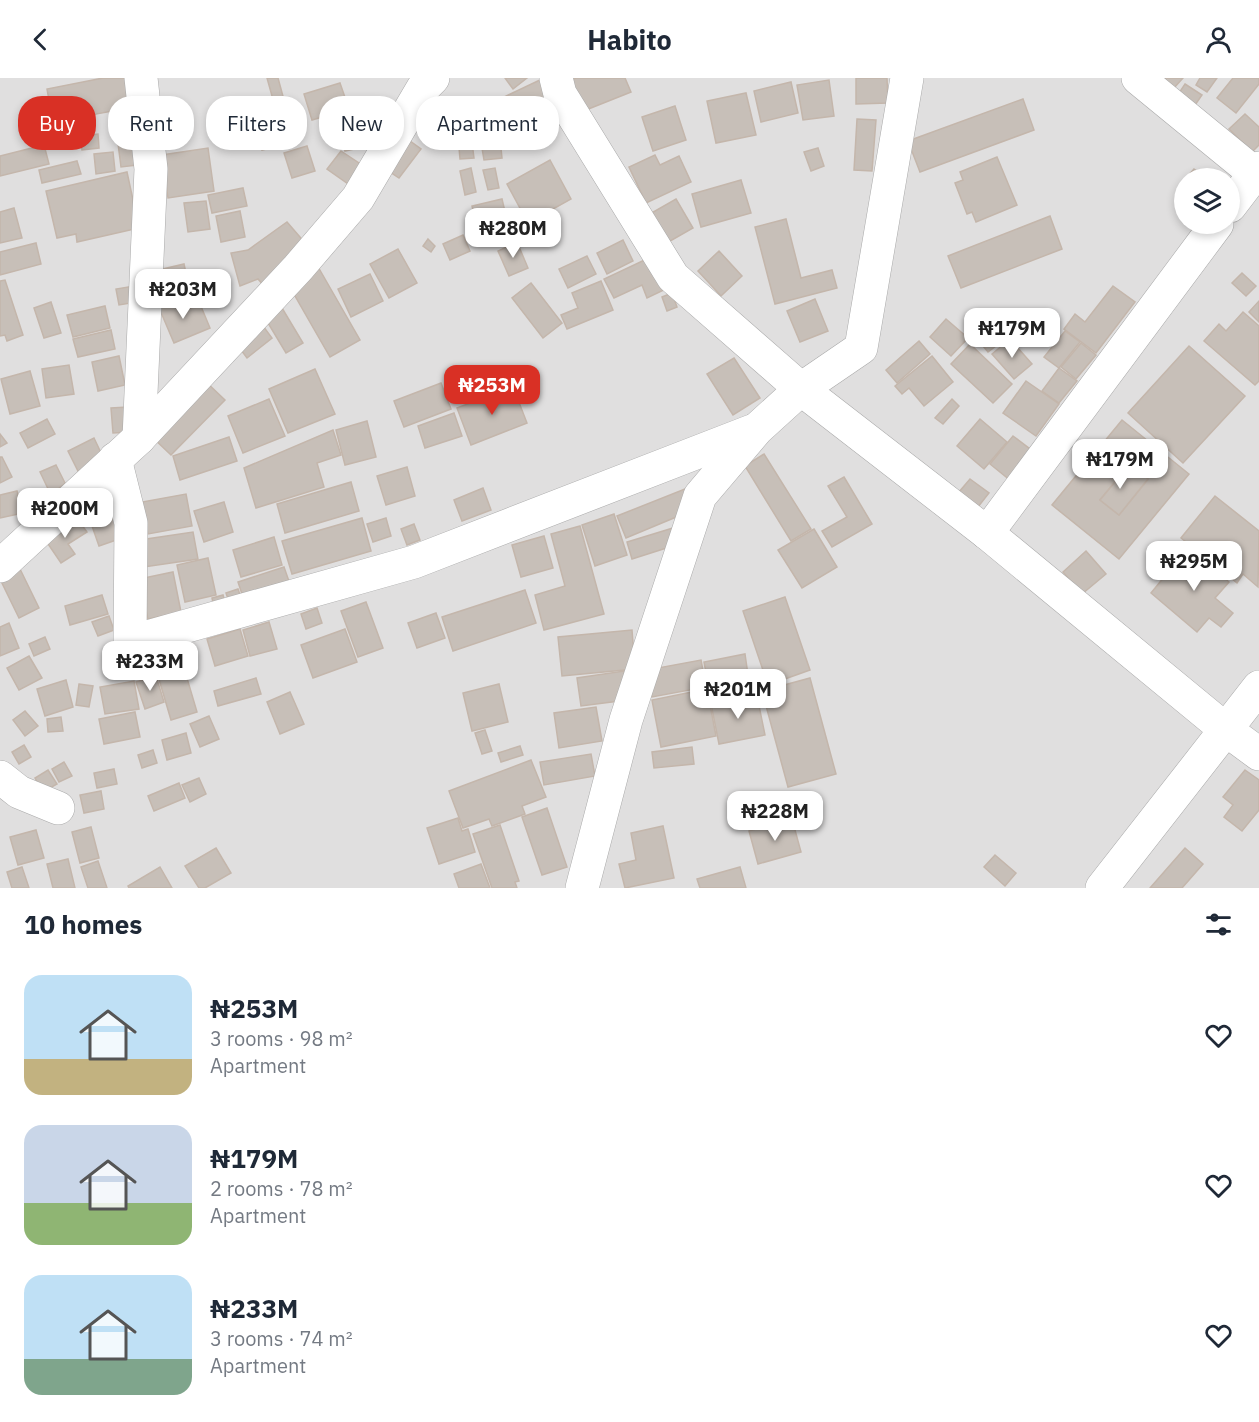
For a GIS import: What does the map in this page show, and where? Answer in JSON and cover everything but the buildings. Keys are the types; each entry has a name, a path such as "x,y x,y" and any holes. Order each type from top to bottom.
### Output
{"street":[{"path":"141,78 152,169 127,449 131,523 130,642 414,562 757,429"},
{"path":"0,566 127,449 298,267 358,198 423,88 433,78"},
{"path":"556,78 560,94 673,278 801,389 987,533 1225,729 1259,754"},
{"path":"582,888 626,720 700,496 757,429 801,389 861,348 907,78"},
{"path":"1138,78 1257,171 1240,193"},
{"path":"987,533 1210,234"},
{"path":"1102,888 1259,687"},
{"path":"0,777 19,792 58,808"}],"shaded area":[{"path":"0,78 1259,78 1259,888 0,888"}]}
